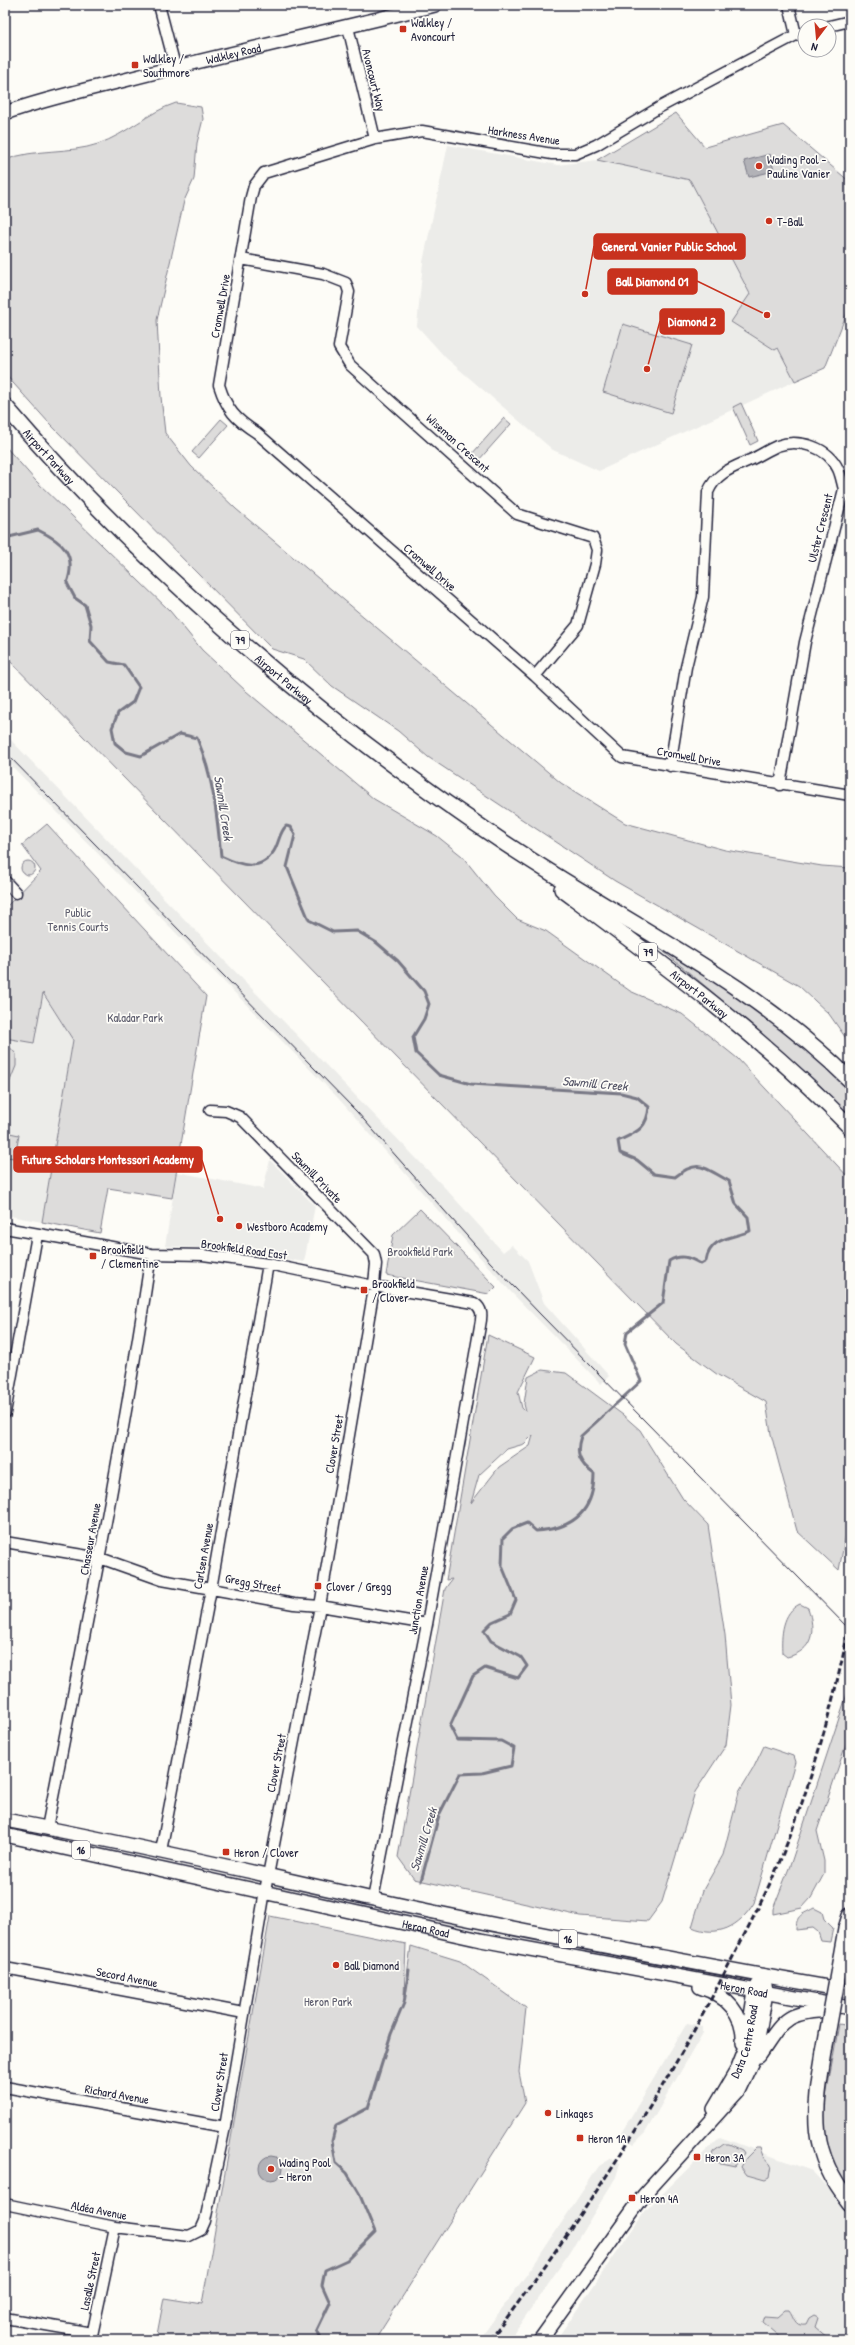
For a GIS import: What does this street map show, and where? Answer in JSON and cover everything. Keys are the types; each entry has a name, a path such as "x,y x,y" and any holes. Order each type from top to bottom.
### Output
{"highway":[{"name":"Airport Parkway","path":"5,406 52,459 133,543 227,629 366,743 502,842 679,975 748,1031 812,1088 850,1128"},
{"name":"Airport Parkway","path":"502,842 733,985 788,1025 850,1080"},
{"path":"848,1922 824,2052 816,2107 818,2144 838,2187 850,2203"}],"main road":[{"name":"Walkley Road","path":"5,113 31,104 175,66 348,27 435,5"},
{"name":"Walkley Road","path":"5,108 31,104"},
{"name":"Heron Road","path":"5,1820 161,1851 373,1899 552,1936 850,1991"},
{"name":"Heron Road","path":"5,1834 474,1938 850,2009"},
{"path":"663,1974 719,1995 732,2006 742,2026 741,2060"},
{"name":"Data Centre Road","path":"540,2340 638,2202 738,2090 748,2073 758,2047 763,1975"},
{"name":"Data Centre Road","path":"703,2128 741,2060 761,1992"},
{"path":"748,2073 776,2030 788,2018 811,2011 850,2009"}],"street":[{"path":"159,5 175,66"},
{"path":"789,5 797,26"},
{"path":"837,24 850,21"},
{"name":"Avoncourt Way","path":"348,27 375,139"},
{"name":"Harkness Avenue","path":"264,173 375,139 422,131 552,154 575,154 596,145 660,107 797,36"},
{"name":"Cromwell Drive","path":"264,173 254,186 251,197 242,259 219,384 225,404 239,422 257,434 535,676 622,757 780,785 850,795"},
{"name":"Wiseman Crescent","path":"242,259 323,274 343,280 346,283 348,292 339,346 350,365 517,514 593,538 597,550 596,564 578,625 535,676"},
{"name":"Ulster Crescent","path":"670,766 686,667 703,596 708,492 712,481 724,472 778,446 800,443 814,446 823,452 838,468 844,489 805,642 780,785"},
{"path":"5,881 16,893"},
{"name":"Sawmill Private","path":"210,1110 226,1111 240,1117 374,1254 376,1264 374,1286"},
{"name":"Brookfield Road East","path":"5,1228 151,1254 203,1255 268,1264 374,1286 474,1303 478,1306"},
{"path":"5,1413 37,1234"},
{"name":"Chasseur Avenue","path":"48,1828 100,1558 135,1360 151,1254"},
{"name":"Carlsen Avenue","path":"161,1851 211,1588 268,1264"},
{"name":"Clover Street","path":"189,2236 201,2230 205,2221 225,2127 268,1874 320,1606 374,1286"},
{"name":"Junction Avenue","path":"373,1899 427,1624 482,1316 478,1306"},
{"name":"Gregg Street","path":"5,1542 100,1558 162,1580 294,1604 320,1606 427,1624"},
{"name":"Secord Avenue","path":"5,1968 244,2014"},
{"name":"Richard Avenue","path":"5,2087 225,2127"},
{"name":"Aldéa Avenue","path":"5,2204 115,2227 189,2236"},
{"name":"Lasalle Street","path":"92,2337 115,2227"},
{"path":"5,2318 92,2337"}],"shaded area":[{"path":"448,145 558,165 597,160 690,180 795,381 599,471 553,450 446,358 417,326 423,262"},
{"name":"Wading Pool - Pauline Vanier","path":"770,154 774,171 749,177 744,161"},
{"path":"5,734 446,1189 503,1252 512,1245 528,1261 544,1303 609,1376 601,1384 510,1291 338,1098 5,759"},
{"path":"42,993 73,1040 42,1222 5,1215 5,1038 34,1043"},
{"name":"Westboro Academy","path":"270,1160 315,1206 304,1262 235,1250 165,1246 177,1172 263,1189"},
{"path":"687,2023 703,2026 703,2033 645,2133 634,2144 620,2135"},
{"path":"720,2137 812,2171 850,2212 850,2340 556,2340 646,2210"},
{"name":"Wading Pool - Heron","path":"271,2156 279,2160 283,2168 279,2176 271,2180 263,2176 259,2168 263,2160"},
{"path":"612,2158 620,2163 616,2177 570,2252 509,2340 479,2340 535,2263 599,2166"}],"green space":[{"path":"176,103 201,107 203,119 197,143 194,179 184,201 157,320 161,397 165,433 191,466 236,509 561,783 625,823 725,850 822,866 850,868 850,1044 829,1014 799,986 615,881 428,757 398,731 332,686 304,659 272,649 49,423 5,374 5,160 16,156 75,149 98,144 109,140 156,112"},
{"path":"676,113 705,147 783,125 850,182 850,305 825,368 795,381 778,348 775,350 731,322 750,294 690,180 597,160"},
{"path":"623,324 692,345 671,413 603,392"},
{"path":"741,403 758,441 750,445 733,407"},
{"path":"504,418 511,424 478,461 471,455"},
{"path":"221,419 228,425 199,458 192,452"},
{"path":"5,446 35,480 170,611 202,650 246,691 374,799 437,836 462,856 494,896 517,919 546,931 630,991 682,1014 737,1058 850,1179 850,1513 839,1570 797,1531 771,1434 766,1402 718,1375 676,1344 5,656"},
{"name":"Kaladar Park","path":"47,824 206,996 172,1198 108,1188 100,1233 42,1222 73,1040 43,993 34,1043 5,1038 5,908 41,871 22,845"},
{"path":"28,861 33,863 35,868 33,873 28,875 23,873 21,868 23,863"},
{"path":"666,949 761,1010 850,1088 850,1115 819,1084 745,1019 664,952"},
{"path":"5,1042 16,1054 16,1066 5,1093"},
{"path":"5,1132 19,1135 15,1158 5,1157"},
{"name":"Brookfield Park","path":"420,1209 496,1287 489,1294 386,1275 393,1235"},
{"path":"488,1335 535,1357 518,1392 522,1408 526,1412 524,1404 528,1377 542,1370 566,1373 623,1415 640,1430 683,1499 708,1525 725,1635 731,1705 726,1745 695,1792 662,1902 648,1921 580,1916 414,1879 398,1857 445,1589 452,1579 446,1580","holes":["533,1435 530,1446 499,1467 471,1503 479,1475 507,1449 524,1444"]},
{"path":"800,1604 808,1608 812,1632 807,1645 802,1650 787,1657 782,1653 784,1625 789,1613"},
{"path":"850,1691 850,1732 817,1831 824,1861 824,1874 811,1898 802,1908 773,1914 773,1909 791,1863 847,1694"},
{"path":"764,1746 793,1756 795,1762 754,1903 742,1918 727,1928 719,1931 711,1931 692,1927 703,1890 723,1855 739,1792 753,1769"},
{"path":"814,1908 822,1912 824,1919 833,1928 830,1942 821,1941 818,1932 813,1928 796,1930 797,1921 800,1916"},
{"name":"Heron Park","path":"270,1916 406,1944 404,1997 411,1946 460,1961 526,2008 519,2072 525,2103 375,2340 156,2340 164,2298 202,2304"},
{"path":"839,2024 850,2026 850,2196 825,2147 823,2114"},
{"path":"724,2144 729,2144 742,2150 744,2153 735,2166 711,2161 713,2152"},
{"path":"756,2148 760,2148 763,2156 771,2165 769,2178 765,2180 747,2175 741,2167 746,2158"},
{"path":"786,2310 790,2310 797,2323 802,2325 806,2325 809,2319 814,2316 818,2318 815,2327 828,2338 828,2340 783,2340 762,2322 764,2316 778,2317"}],"waterway":[{"name":"Sawmill Creek","path":"5,538 38,530 54,539 66,550 70,564 70,573 67,583 75,598 85,605 91,625 90,641 109,662 124,665 139,687 133,702 118,713 112,728 115,743 126,752 141,756 180,734 197,738 211,781 221,856 242,864 256,865 268,858 274,851 280,835 286,826 291,827 295,835 287,867 309,920 333,932 357,931 377,943 398,961 424,991 429,1004 424,1019 413,1037 416,1053 439,1075 471,1084 621,1093 637,1097 649,1107 648,1114 640,1129 618,1141 620,1153 637,1160 654,1174 675,1177 683,1171 696,1166 707,1169 729,1181 736,1204 748,1217 750,1231 717,1243 708,1253 706,1261 701,1264 685,1257 669,1261 663,1303 627,1332 625,1344 641,1381 581,1436 578,1448 580,1458 585,1466 594,1474 590,1499 585,1508 578,1516 560,1527 536,1531 527,1523 512,1529 503,1538 502,1566 516,1600 510,1614 492,1622 484,1630 491,1641 521,1657 527,1666 518,1678 485,1668 473,1676 450,1726 457,1740 501,1741 514,1748 511,1766 482,1773 460,1774 439,1815 421,1881"},
{"name":"Sawmill Creek","path":"322,2340 317,2330 330,2303 322,2285 325,2270 347,2260 375,2232 359,2193 347,2173 336,2163 332,2141 336,2125 368,2108 391,2034 404,2003 409,1970"}],"tram line":[{"path":"5,752 357,1112 490,1262 540,1314 850,1630"}],"railway":[{"path":"490,2340 523,2297 585,2208 644,2116 699,2022 758,1908 777,1868 810,1778 820,1747 850,1623"}],"place":[{"name":"Walkley / Avoncourt","path":"403,29"},
{"name":"Walkley / Southmore","path":"135,65"},
{"name":"Wading Pool - Pauline Vanier","path":"759,166"},
{"name":"T-Ball","path":"769,221"},
{"name":"General Vanier Public School","path":"585,294"},
{"name":"Ball Diamond 01","path":"767,315"},
{"name":"Diamond 2","path":"647,369"},
{"name":"Future Scholars Montessori Academy","path":"220,1219"},
{"name":"Westboro Academy","path":"239,1226"},
{"name":"Brookfield / Clementine","path":"93,1256"},
{"name":"Brookfield / Clover","path":"364,1290"},
{"name":"Clover / Gregg","path":"318,1586"},
{"name":"Heron / Clover","path":"226,1852"},
{"name":"Ball Diamond","path":"336,1965"},
{"name":"Linkages","path":"548,2113"},
{"name":"Heron 1A","path":"580,2138"},
{"name":"Heron 3A","path":"697,2157"},
{"name":"Wading Pool - Heron","path":"271,2169"},
{"name":"Heron 4A","path":"632,2198"}],"park label":[{"name":"Public Tennis Courts","path":"78,919"}]}
